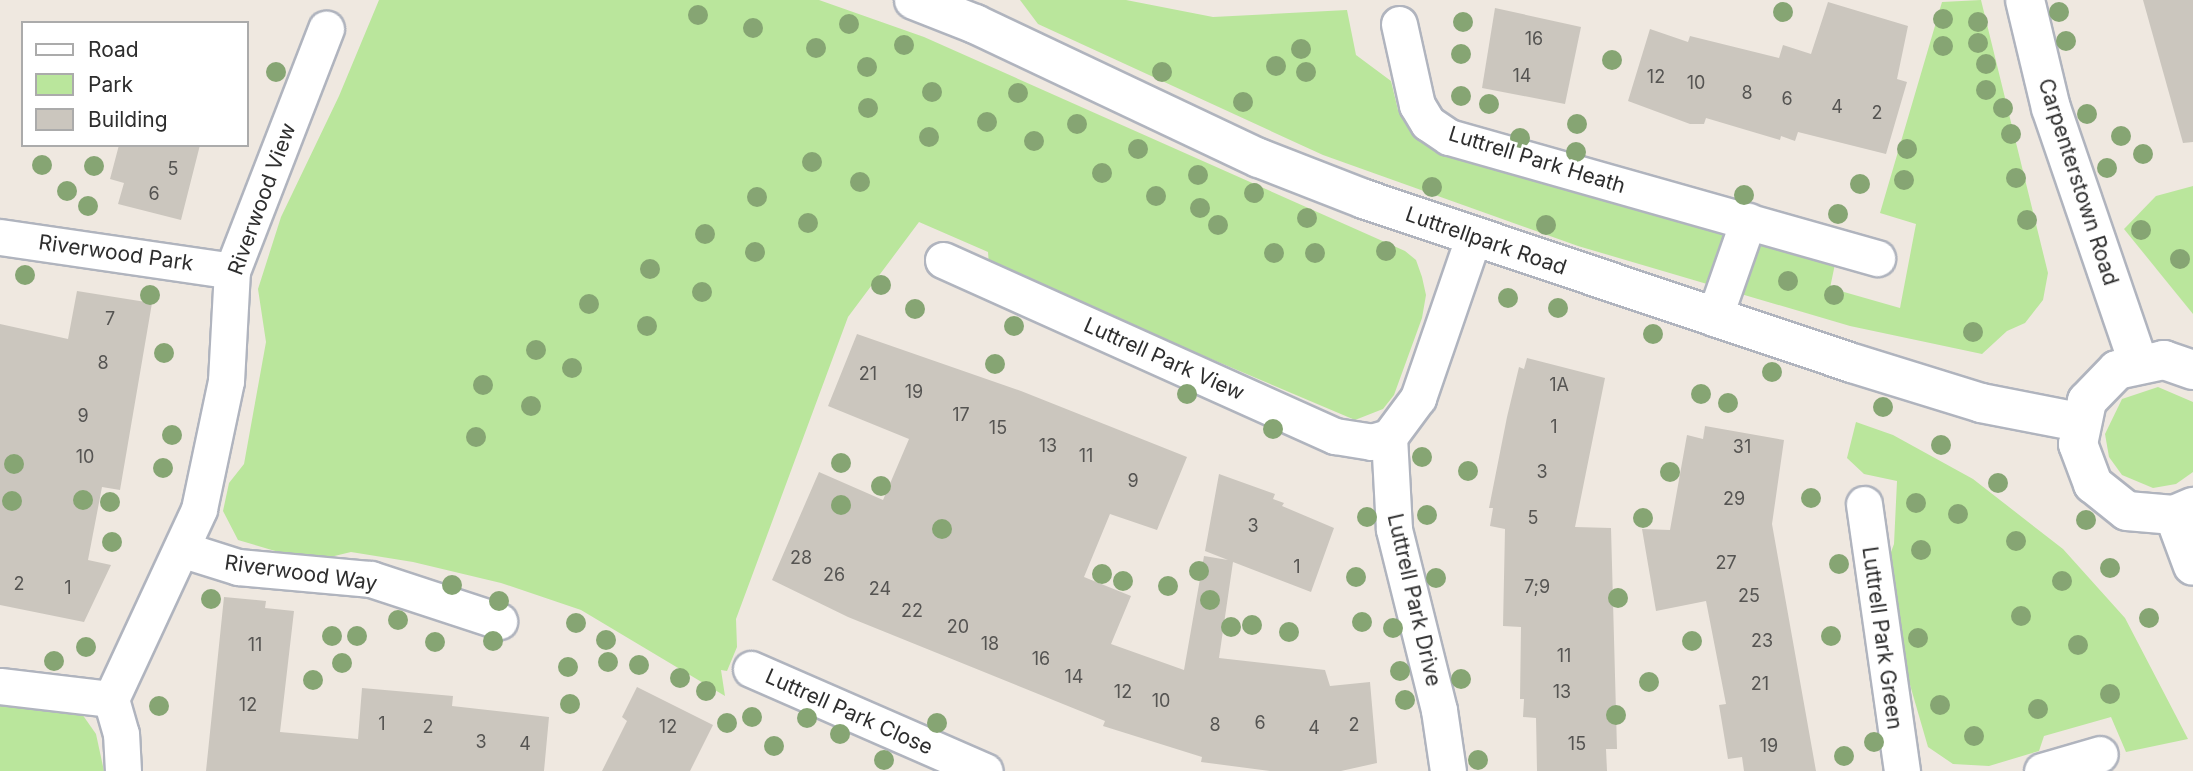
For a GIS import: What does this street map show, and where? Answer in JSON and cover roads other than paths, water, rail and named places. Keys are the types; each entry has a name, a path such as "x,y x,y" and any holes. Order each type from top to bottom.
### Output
{"street":[{"name":"Luttrellpark Road","path":"914,0 978,12 1259,158 1473,238 1981,403 2079,422"},
{"name":"Carpenterstown Road","path":"2025,0 2051,108 2138,362"},
{"name":"Luttrell Park Heath","path":"1399,24 1417,106 1428,123 1450,137 1877,258"},
{"name":"Riverwood View","path":"111,699 184,550 211,469 220,425 231,328 232,271 326,29"},
{"path":"1714,318 1748,221"},
{"name":"Riverwood Park","path":"0,237 232,271"},
{"path":"1389,438 1418,398 1473,238"},
{"name":"Luttrell Park View","path":"943,260 1335,436 1371,442 1389,438"},
{"path":"2193,370 2164,360 2138,362 2100,383 2079,422 2082,465 2108,500 2148,516 2183,511 2193,566"},
{"name":"Luttrell Park Drive","path":"1389,438 1394,529 1439,710 1448,771"},
{"name":"Luttrell Park Green","path":"1864,504 1902,771"},
{"name":"Riverwood Way","path":"184,550 238,567 371,579 499,621"},
{"name":"Luttrell Park Close","path":"751,669 985,771"},
{"path":"0,686 111,699 121,734 123,771"},
{"path":"2042,771 2100,754"}]}
